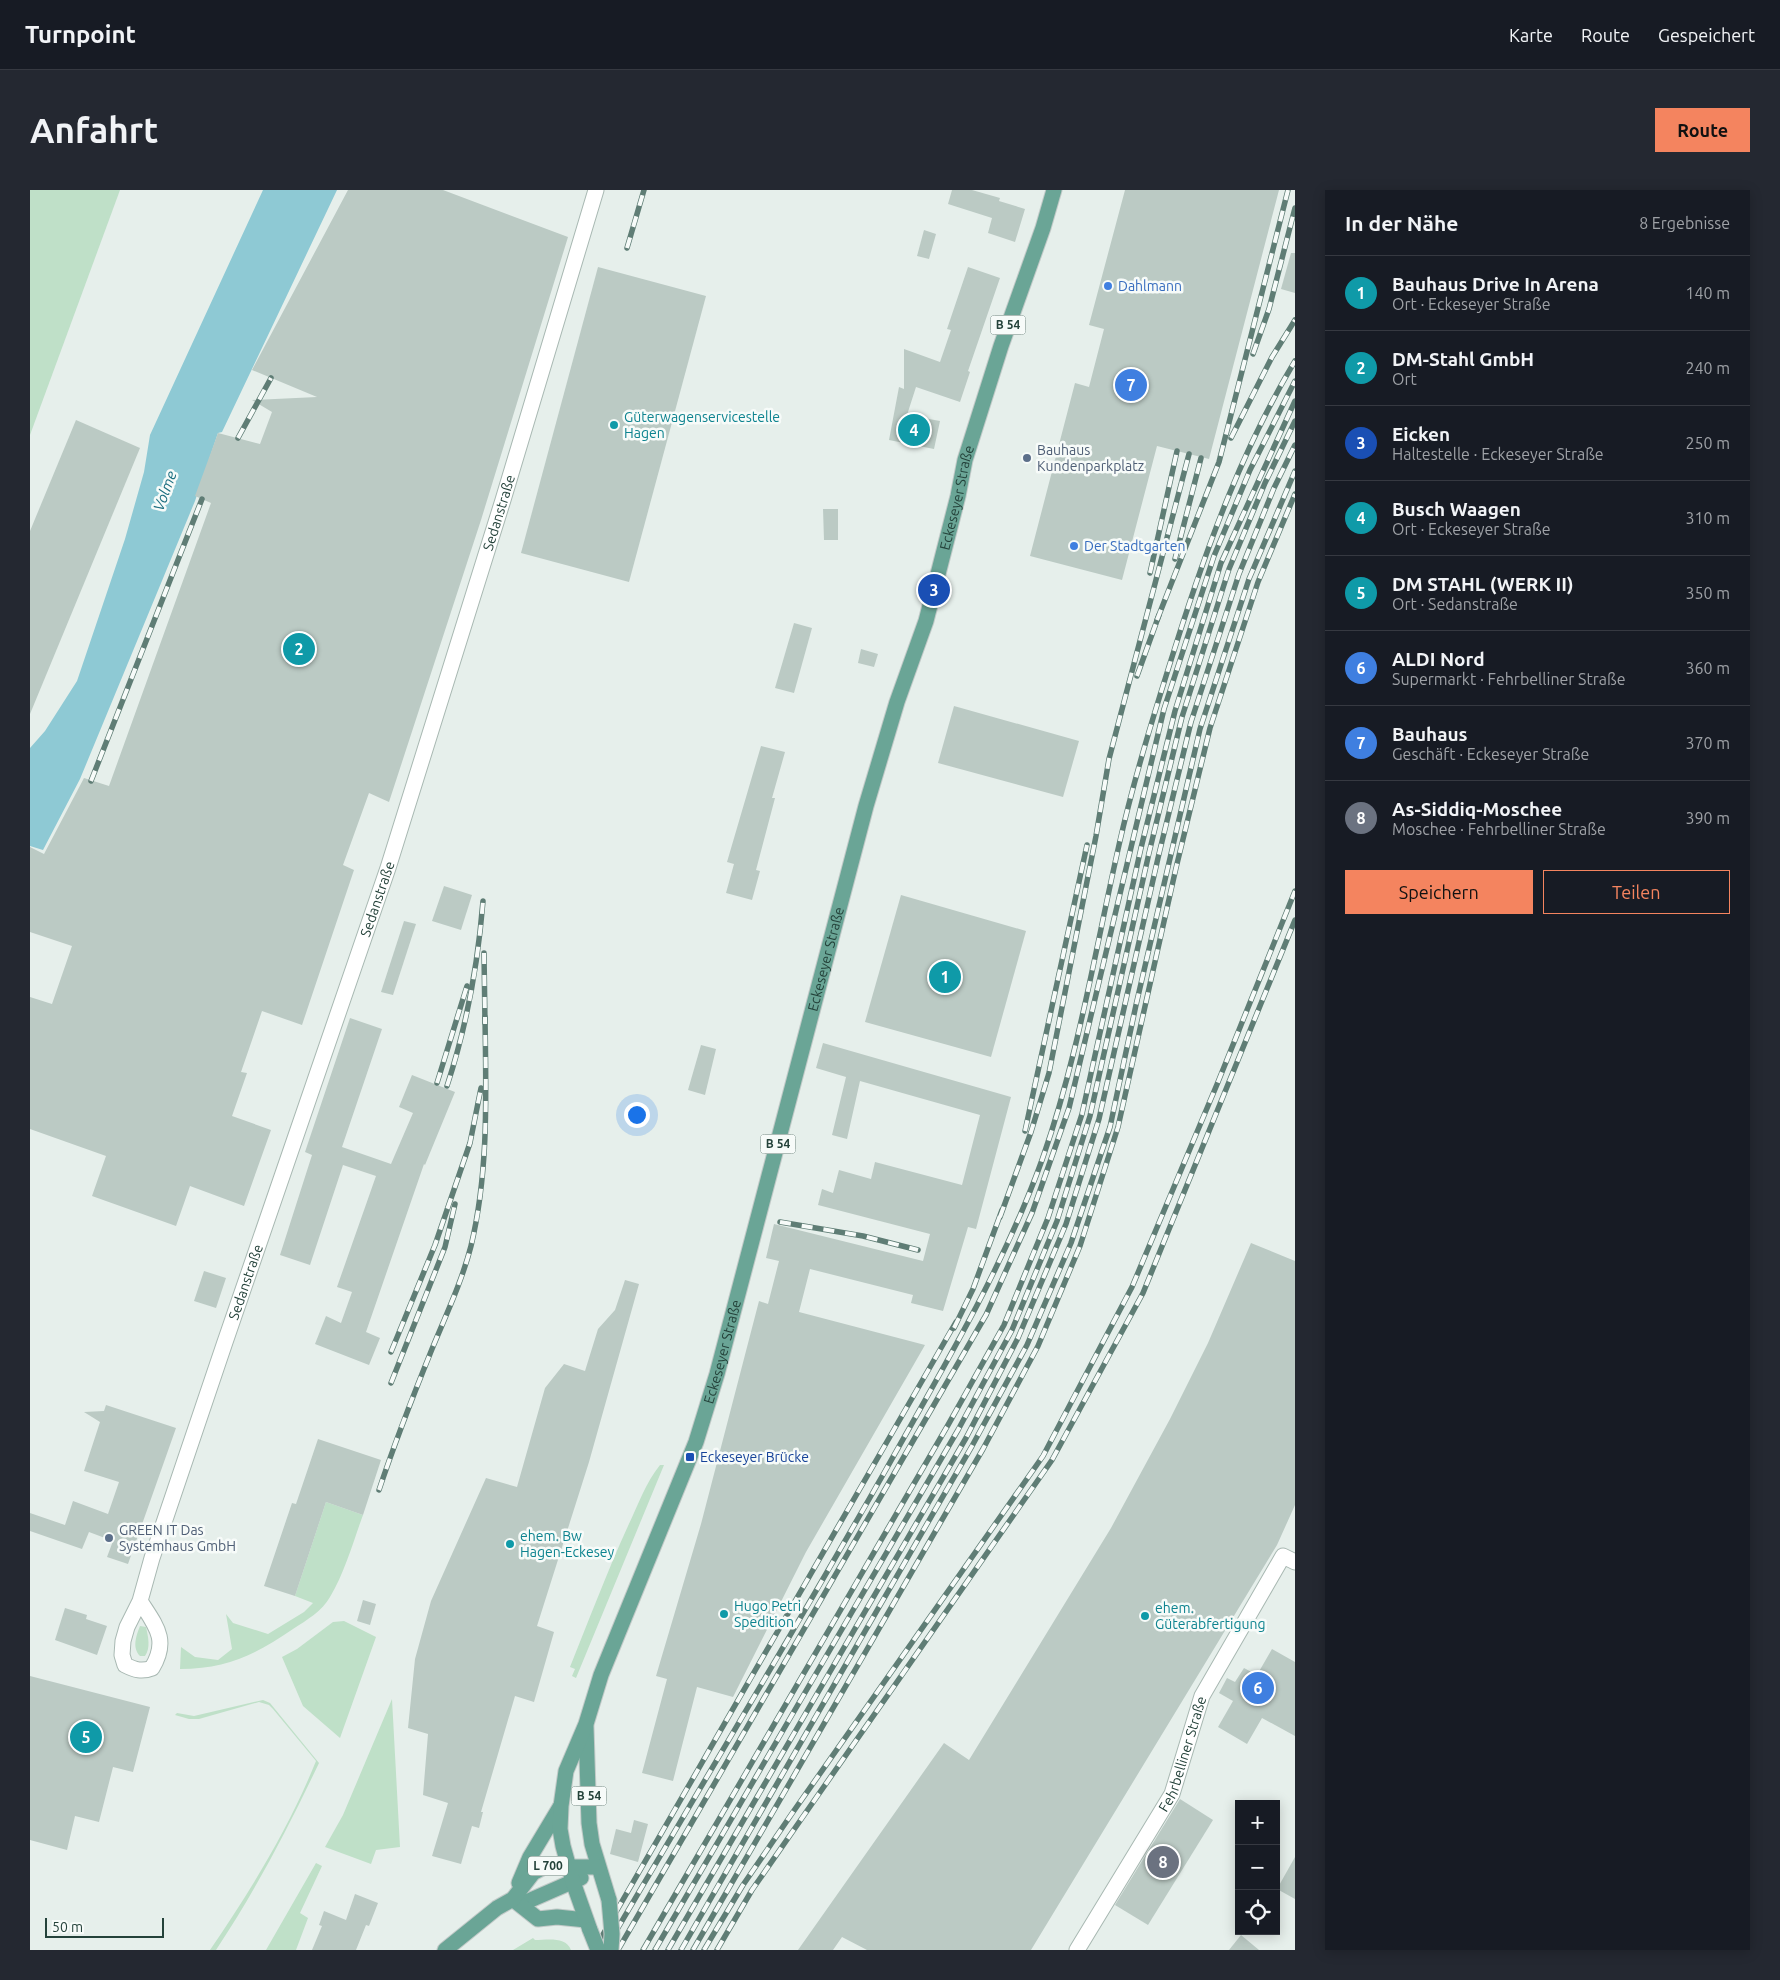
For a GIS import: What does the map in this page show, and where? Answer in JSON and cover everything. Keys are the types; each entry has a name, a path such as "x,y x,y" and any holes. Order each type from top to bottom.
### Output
{"main road":[{"name":"Eckeseyer Straße","path":"598,1950 573,1882 563,1846 560,1829 566,1771 586,1724 601,1675 696,1442 718,1374 866,806 897,702 926,621 958,496 965,460 1054,190"},
{"name":"Eckeseyer Straße","path":"586,1724 590,1822 598,1867 608,1900 612,1950"},
{"path":"561,1806 530,1857 513,1899 538,1919 557,1918 588,1925"},
{"name":"L 700","path":"445,1950 450,1944 497,1908 513,1899 533,1873 544,1867 598,1867"},
{"path":"573,1882 598,1867"},
{"name":"L 700","path":"513,1899 526,1902 573,1882"}],"street":[{"name":"Sedanstraße","path":"140,1601 155,1550 388,868 506,491 596,190"},
{"name":"Fehrbelliner Straße","path":"1077,1950 1172,1794 1202,1696 1289,1559"}],"green space":[{"path":"30,190 120,190 30,435"},
{"path":"660,1465 664,1465 576,1678 572,1676 575,1669 570,1667 605,1578 646,1486"},
{"path":"326,1502 363,1515 340,1577 323,1607 279,1638 240,1659 212,1666 180,1669 181,1647 195,1657 218,1660 232,1649 226,1614 233,1623 268,1634 304,1612 313,1603 295,1596"},
{"path":"344,1621 376,1637 340,1738 303,1706 282,1657 297,1649 333,1622"},
{"path":"140,1626 146,1627 148,1634 148,1646 145,1656 140,1656 135,1646"},
{"path":"392,1699 400,1847 376,1850 371,1864 325,1847 343,1815"},
{"path":"263,1700 270,1703 319,1763 245,1905 216,1950 210,1950 268,1858 294,1810 316,1761 269,1705 259,1702 199,1719 189,1719 175,1715 177,1713 194,1716"},
{"path":"316,1863 322,1866 300,1913 308,1918 296,1950 266,1950"},
{"path":"533,1938 535,1940 550,1939 561,1941 569,1946 571,1950 513,1950"}],"water":[{"name":"Volme","path":"263,190 337,190 222,432 218,433 195,501 80,779 43,850 30,846 30,748 45,731 77,681 125,539 144,472 150,435"}],"building":[{"path":"348,190 443,190 568,237 481,520 389,802 369,793 343,865 354,870 302,1025 262,1011 241,1072 247,1073 232,1116 271,1130 244,1206 190,1186 176,1226 92,1196 106,1156 30,1129 30,997 52,1004 72,946 30,932 30,847 44,854 84,778 109,786 211,503 195,496 218,433 260,444 272,412 252,400 317,397 252,370"},
{"path":"952,190 972,190 1000,198 999,201 1025,209 1015,242 988,233 992,218 948,204"},
{"path":"1125,190 1279,190 1209,459 1157,446 1122,580 1030,556 1075,383 1089,387 1104,329 1089,325"},
{"path":"924,230 936,234 929,259 917,256"},
{"path":"1291,253 1295,253 1295,293 1281,289"},
{"name":"Güterwagenservicestelle Hagen","path":"598,267 706,296 629,582 521,553"},
{"path":"968,267 1000,278 968,371 970,372 960,402 916,387 907,415 940,421 934,449 889,440 899,387 904,389 904,349 940,362 951,330 947,329"},
{"path":"76,420 140,448 30,714 30,531"},
{"path":"823,509 838,509 838,540 824,540"},
{"path":"794,623 812,628 794,693 775,688"},
{"path":"861,649 878,654 874,667 858,663"},
{"path":"954,706 1079,741 1063,797 938,763"},
{"path":"761,746 785,752 772,798 775,798 756,870 760,871 752,900 726,893 734,864 727,862"},
{"path":"444,886 472,895 461,930 432,921"},
{"path":"901,895 1026,931 991,1057 865,1022"},
{"path":"404,921 416,924 393,995 381,992"},
{"path":"350,1018 382,1029 342,1147 391,1164 413,1113 399,1107 412,1075 455,1092 424,1164 366,1332 380,1338 369,1365 315,1344 326,1316 341,1323 352,1292 337,1287 376,1176 343,1165 310,1265 280,1255 312,1155 305,1152"},
{"path":"823,1043 1011,1097 976,1229 968,1227 943,1311 911,1303 913,1295 810,1269 799,1312 925,1345 806,1552 733,1697 697,1687 673,1781 642,1773 667,1679 656,1676 701,1524 759,1301 768,1304 779,1261 766,1258 774,1224 923,1261 930,1234 818,1205 822,1189 833,1193 839,1170 871,1179 875,1162 962,1185 980,1115 860,1081 847,1139 832,1135 846,1077 816,1068"},
{"path":"701,1045 716,1049 705,1095 688,1090"},
{"name":"ehem. Güterabfertigung","path":"1251,1243 1295,1261 1295,1505 1277,1545 1031,1950 867,1950 842,1937 833,1950 798,1950 944,1743 969,1760 1111,1528 1170,1419 1208,1343"},
{"path":"204,1271 226,1278 216,1308 194,1301"},
{"name":"ehem. Bw Hagen-Eckesey","path":"625,1280 639,1284 589,1462 537,1626 554,1632 534,1702 515,1696 481,1812 483,1812 479,1828 472,1826 461,1864 432,1856 448,1803 423,1795 428,1734 408,1728 415,1659 431,1601 486,1478 517,1487 545,1388 564,1364 585,1371 598,1329 615,1310"},
{"path":"106,1405 176,1428 128,1564 107,1557 113,1541 89,1532 82,1549 30,1531 30,1513 65,1525 73,1501 108,1514 119,1482 84,1471 100,1422 84,1412 104,1411"},
{"path":"318,1439 381,1460 363,1515 326,1502 295,1596 264,1586 292,1503 296,1504"},
{"path":"363,1600 376,1604 370,1625 357,1621"},
{"path":"65,1608 87,1615 86,1619 107,1626 97,1655 55,1640"},
{"path":"1272,1649 1295,1662 1295,1736 1262,1718 1247,1744 1218,1727 1233,1701 1219,1693 1227,1678 1235,1682 1244,1668 1257,1675"},
{"path":"30,1676 150,1707 133,1772 113,1767 99,1822 75,1816 67,1850 30,1840"},
{"path":"1180,1799 1213,1820 1148,1925 1115,1905"},
{"path":"634,1820 648,1824 638,1862 610,1854 616,1829 631,1833"},
{"path":"1295,1857 1295,1899 1280,1891 1280,1884"},
{"path":"355,1894 378,1903 369,1926 366,1925 356,1950 312,1950 322,1926 319,1925 324,1911 346,1920"},
{"path":"1241,1935 1259,1950 1229,1950"}],"railway":[{"path":"627,248 644,190"},
{"path":"1157,620 1219,462 1288,190"},
{"path":"1253,354 1269,309 1295,208"},
{"path":"1231,438 1272,357 1295,320"},
{"path":"605,1950 815,1593 927,1397 989,1281 1026,1201 1055,1122 1066,1083 1125,818 1179,635 1215,529 1229,495 1260,426 1295,361"},
{"path":"238,438 271,378"},
{"path":"618,1950 986,1315 1032,1213 1069,1108 1164,709 1214,556 1250,470 1295,381"},
{"path":"643,1950 948,1425 1004,1325 1048,1218 1082,1114 1141,848 1175,711 1221,563 1295,401"},
{"path":"655,1950 958,1430 1012,1330 1057,1221 1090,1116 1149,853 1182,717 1229,569 1265,483 1295,421"},
{"path":"668,1950 966,1438 1018,1338 1066,1224 1099,1119 1191,722 1239,574 1274,488 1295,445"},
{"path":"1150,573 1177,451"},
{"path":"1000,1217 1031,1132 1049,1073 1096,836 1109,759 1189,454"},
{"path":"1175,559 1201,458"},
{"path":"681,1950 972,1446 1027,1345 1071,1243 1110,1127 1136,1005 1200,729 1249,579 1295,471"},
{"path":"693,1950 983,1449 1038,1346 1080,1246 1118,1127 1176,868 1210,728 1258,582 1295,494"},
{"path":"91,781 202,499"},
{"path":"1137,676 1159,615"},
{"path":"1025,1131 1087,845"},
{"path":"704,1950 743,1885 793,1812 1043,1456 1132,1287 1295,891"},
{"path":"447,1086 471,994 483,901"},
{"path":"717,1950 752,1890 1052,1460 1143,1293 1295,920"},
{"path":"484,953 485,1023"},
{"path":"437,1083 467,986"},
{"path":"379,1490 411,1402 458,1285 471,1246 477,1218 484,1161 486,1104 485,1017"},
{"path":"391,1352 435,1245 470,1143 481,1088"},
{"path":"391,1383 445,1247 455,1204"},
{"path":"954,1328 973,1289 1002,1210"},
{"path":"780,1222 863,1236 918,1250"},
{"path":"594,1950 956,1322"}],"place":[{"name":"Dahlmann","path":"1108,286"},
{"name":"Bauhaus","path":"1131,385"},
{"name":"Güterwagenservicestelle Hagen","path":"614,425"},
{"name":"Busch Waagen","path":"914,430"},
{"name":"Bauhaus Kundenparkplatz","path":"1027,458"},
{"name":"Der Stadtgarten","path":"1074,546"},
{"name":"Eicken","path":"934,590"},
{"name":"DM-Stahl GmbH","path":"299,649"},
{"name":"Bauhaus Drive In Arena","path":"945,977"},
{"name":"Eckeseyer Brücke","path":"690,1457"},
{"name":"GREEN IT Das Systemhaus GmbH","path":"109,1538"},
{"name":"ehem. Bw Hagen-Eckesey","path":"510,1544"},
{"name":"Hugo Petri Spedition","path":"724,1614"},
{"name":"ehem. Güterabfertigung","path":"1145,1616"},
{"name":"ALDI Nord","path":"1258,1688"},
{"name":"DM STAHL (WERK II)","path":"86,1737"},
{"name":"As-Siddiq-Moschee","path":"1163,1862"}]}
